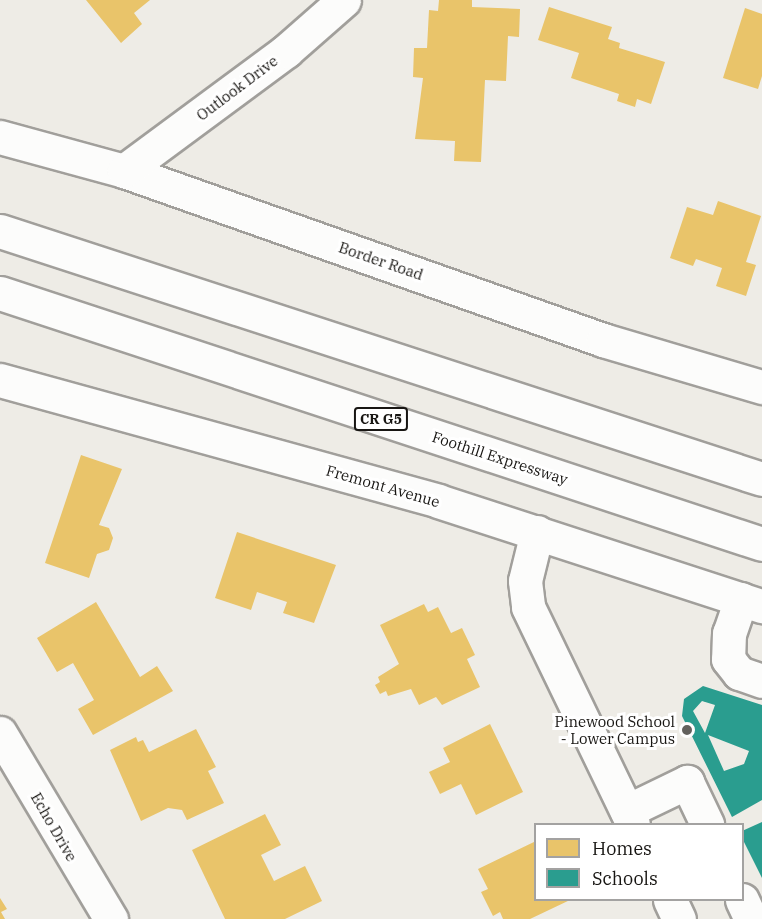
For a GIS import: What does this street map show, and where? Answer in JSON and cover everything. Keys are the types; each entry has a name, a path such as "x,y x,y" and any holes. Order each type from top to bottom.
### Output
{"main road":[{"name":"Outlook Drive","path":"124,171 286,51 344,0"},
{"name":"Border Road","path":"0,137 124,171 603,340 762,387"},
{"path":"0,231 762,478"},
{"name":"Foothill Expressway","path":"0,293 762,544"},
{"name":"Fremont Avenue","path":"2,387 438,501 751,603"},
{"path":"537,532 525,581 528,607 630,818 687,782 706,823"},
{"path":"751,603 729,633 728,659 739,673 762,681"},
{"name":"Echo Drive","path":"0,733 111,919"},
{"path":"670,901 679,919"},
{"path":"742,901 751,919"}],"building: Homes":[{"path":"86,0 150,0 134,13 142,24 121,43"},
{"path":"439,0 472,0 472,7 520,9 519,37 508,36 506,81 485,80 481,162 454,161 455,141 415,139 423,78 413,77 414,48 427,48 429,10 438,11"},
{"path":"549,7 612,27 608,39 620,43 619,48 665,62 651,104 637,99 635,107 617,101 619,94 571,78 579,53 538,40"},
{"path":"745,8 762,14 762,76 758,89 723,78"},
{"path":"718,201 761,216 746,262 756,265 746,296 716,286 722,268 696,259 693,266 670,258 687,207 713,215"},
{"path":"81,455 122,469 99,525 109,528 113,538 109,550 97,554 89,578 45,563"},
{"path":"237,532 336,565 314,623 283,613 287,602 257,592 251,610 215,598"},
{"path":"96,602 140,677 157,666 173,691 93,735 78,709 94,700 73,663 57,672 37,638"},
{"path":"424,604 428,612 438,607 451,633 462,628 475,655 467,659 480,687 442,705 436,697 419,705 411,689 388,696 386,691 380,694 375,685 380,682 378,677 399,664 380,625"},
{"path":"490,724 523,792 476,815 461,784 440,794 429,772 450,762 443,748"},
{"path":"196,729 216,767 208,771 224,803 187,820 182,810 168,808 141,821 110,750 136,737 138,742 143,740 149,752"},
{"path":"265,814 281,845 261,855 274,881 305,866 322,901 285,919 225,919 192,850"},
{"path":"534,842 534,901 568,901 530,919 503,919 500,912 493,916 481,892 488,889 478,869"},
{"path":"0,898 7,909 1,912 5,919 0,919"}],"building: Schools":[{"path":"703,686 762,705 762,800 732,817 682,716 684,699","holes":["702,701 715,705 705,733 693,711","708,735 749,751 744,764 724,771"]},
{"path":"762,822 762,878 744,842 744,830"}],"place":[{"name":"Pinewood School - Lower Campus","path":"687,730"}]}
